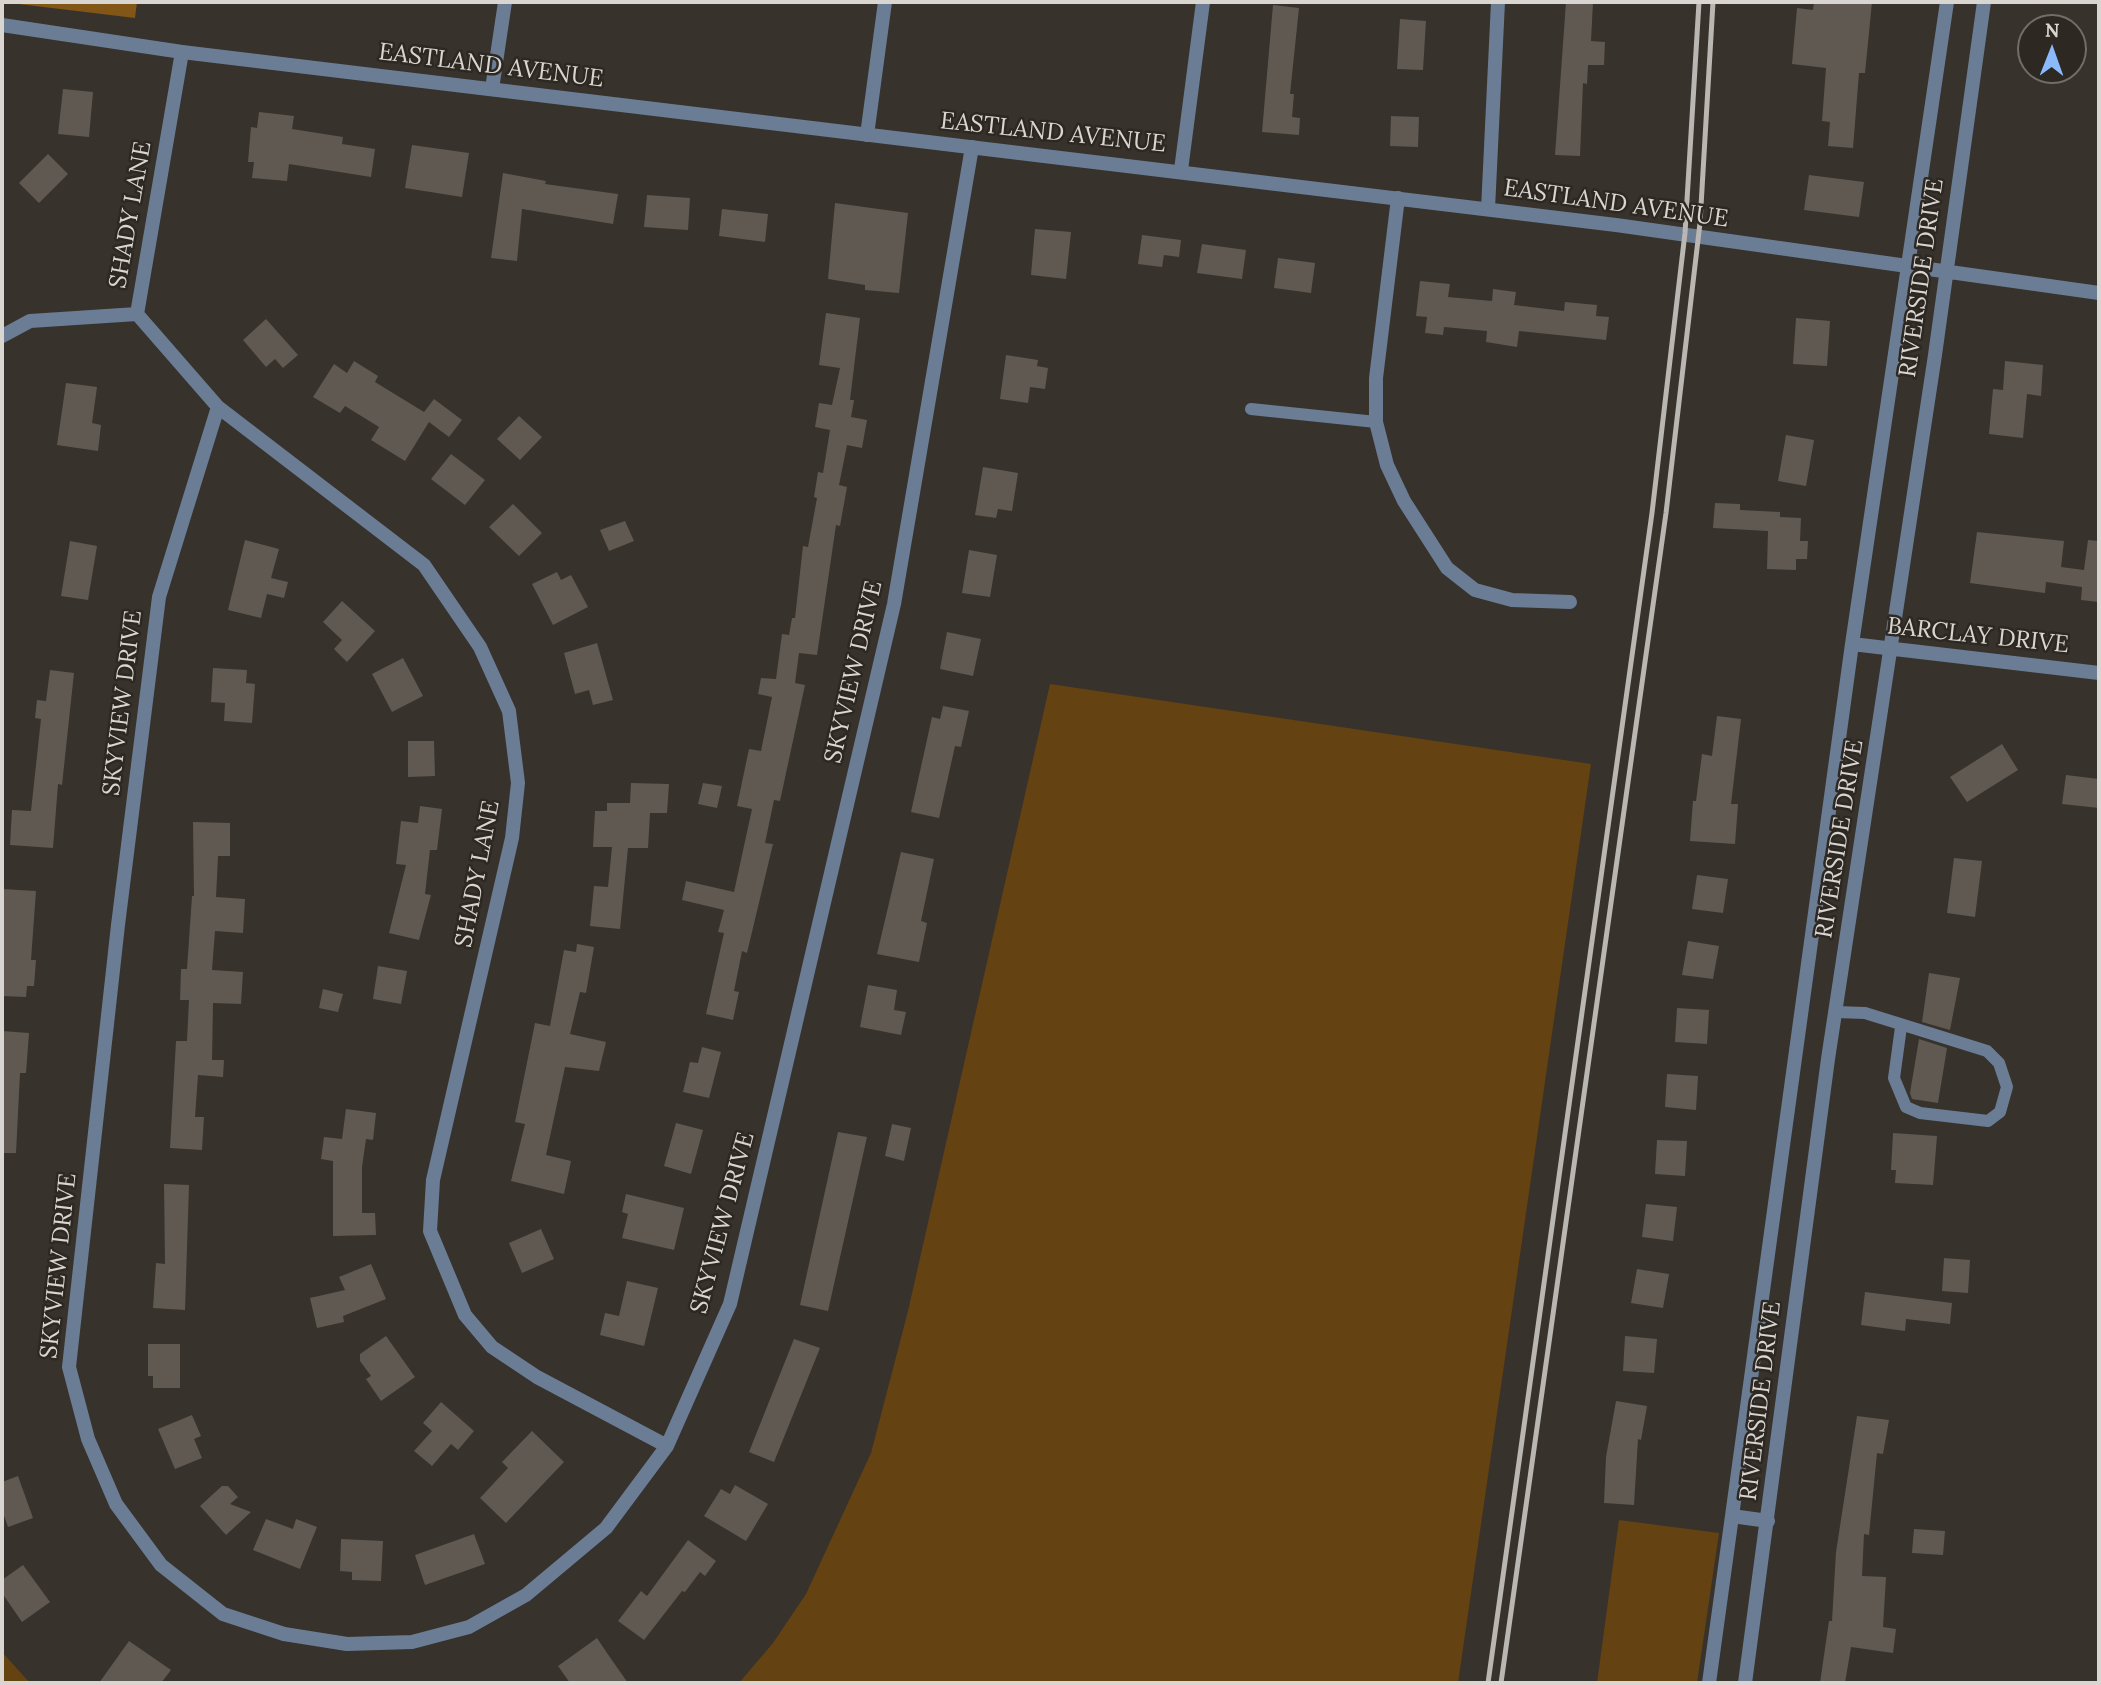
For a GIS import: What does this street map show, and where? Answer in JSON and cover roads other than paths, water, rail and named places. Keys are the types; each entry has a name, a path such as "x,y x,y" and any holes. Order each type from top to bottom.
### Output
{"street":[{"path":"492,89 505,2"},
{"path":"867,135 885,2"},
{"path":"1181,170 1203,2"},
{"path":"1488,209 1498,2"},
{"name":"RIVERSIDE DRIVE","path":"1709,1683 1852,644 1947,2"},
{"name":"RIVERSIDE DRIVE","path":"1745,1683 1836,1012 1947,273 1984,2"},
{"name":"EASTLAND AVENUE","path":"2,25 182,51 867,135 1181,170 1616,225 2099,293"},
{"name":"SHADY LANE","path":"182,51 137,314 218,407 424,565 480,648 509,711 518,783 512,838 433,1180 429,1231 465,1315 492,1347 537,1377 667,1446"},
{"name":"SKYVIEW DRIVE","path":"218,407 159,597 69,1367 88,1439 116,1504 161,1565 223,1614 284,1634 347,1644 412,1642 458,1630 526,1595 606,1528 667,1446 730,1304 894,604 972,147"},
{"path":"1398,198 1376,378 1376,422 1387,465 1404,501 1447,568 1475,590 1512,600 1570,602"},
{"path":"2,336 30,321 137,314"},
{"name":"BARCLAY DRIVE","path":"1852,644 2099,673"},
{"path":"1732,1516 1768,1521"}],"lane":[{"path":"1251,409 1376,422"},
{"path":"1836,1012 1865,1013 1901,1027 1987,1051 1999,1063 2007,1087 2000,1112 1988,1121 1920,1113 1906,1107 1894,1078 1901,1027"}],"railway":[{"path":"1488,1683 1652,513 1685,233 1699,2"},
{"path":"1501,1683 1666,513 1700,223 1713,2"}]}
